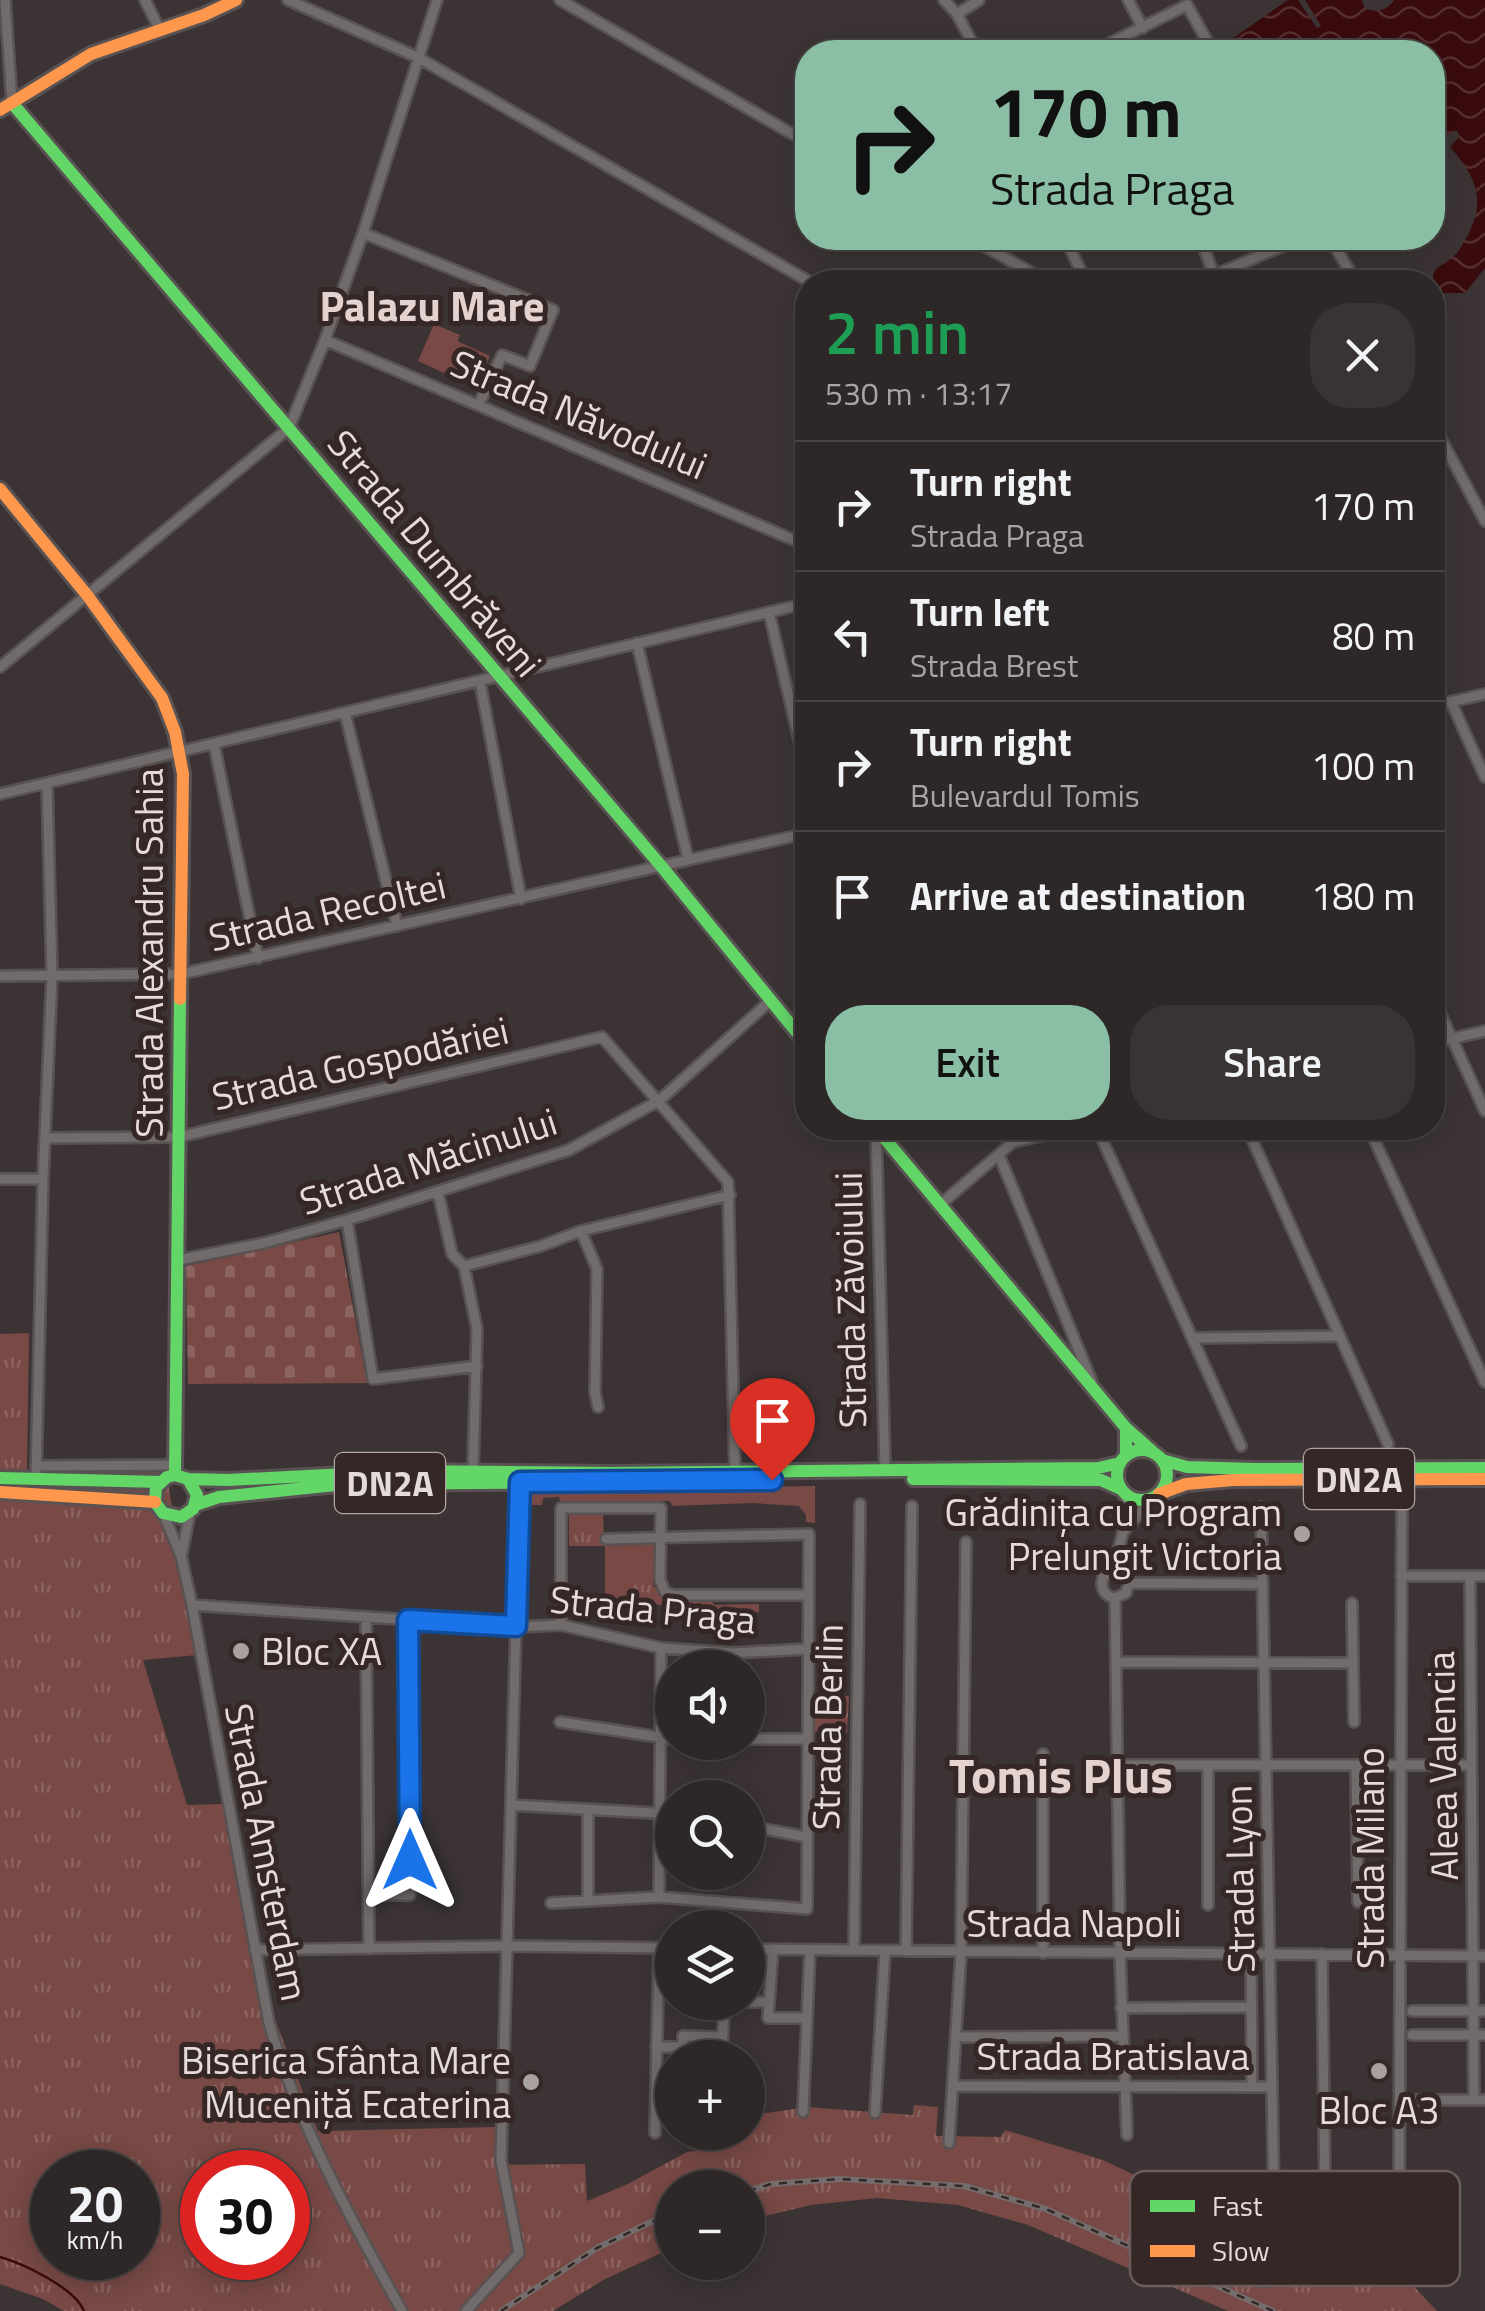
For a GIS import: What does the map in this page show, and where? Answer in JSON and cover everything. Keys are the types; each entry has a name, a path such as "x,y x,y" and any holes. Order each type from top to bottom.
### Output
{"main road":[{"path":"6,107 91,54 236,0"},
{"name":"Strada Dumbrăveni","path":"6,107 288,428 662,867 795,1031"},
{"name":"Strada Alexandru Sahia","path":"0,488 87,595 162,698 180,752 180,1473"},
{"path":"886,1140 1126,1428 1158,1456 1167,1478 1156,1496"},
{"path":"1123,1492 1117,1473 1123,1459 1126,1428"},
{"name":"DN2A","path":"180,1473 1098,1468 1142,1450 1188,1467 1485,1468"},
{"path":"0,1478 36,1472 161,1482 180,1473 194,1486 192,1508 172,1518 159,1508 0,1492"},
{"name":"DN2A","path":"192,1508 219,1497 345,1484 1052,1478 1101,1480 1139,1500 1186,1484 1232,1480 1485,1478"},
{"path":"159,1508 161,1482"}],"street":[{"path":"5,0 6,107"},
{"path":"145,0 159,28"},
{"path":"288,0 418,57 795,273"},
{"path":"0,667 288,428 363,233 437,0"},
{"path":"560,0 795,136"},
{"path":"944,0 957,14 971,40"},
{"path":"957,14 979,0"},
{"path":"1128,0 1142,28"},
{"path":"1123,40 1187,5 1206,40"},
{"path":"363,233 553,310 530,366 502,355 480,404"},
{"path":"991,250 1027,270"},
{"path":"1226,270 1273,250"},
{"name":"Strada Năvodului","path":"325,340 795,540"},
{"path":"1445,446 1485,520"},
{"path":"0,794 795,607"},
{"path":"769,612 795,723"},
{"path":"637,642 688,859"},
{"path":"480,682 521,898"},
{"path":"1445,703 1485,694"},
{"path":"1451,702 1485,776"},
{"path":"345,714 396,926"},
{"path":"214,744 258,958"},
{"path":"47,782 52,976 42,1179 36,1472 180,1473"},
{"name":"Strada Recoltei","path":"0,976 181,974 795,836"},
{"name":"Strada Măcinului","path":"178,1260 264,1244 569,1150 660,1100 770,1001"},
{"path":"1445,1023 1485,1111"},
{"path":"1445,1039 1485,1031"},
{"name":"Strada Gospodăriei","path":"44,1138 179,1137 602,1037 660,1100"},
{"path":"660,1100 728,1182 734,1471"},
{"name":"Strada Zăvoiului","path":"876,1140 885,1470"},
{"path":"941,1204 1014,1142 1023,1140"},
{"path":"1102,1140 1241,1446"},
{"path":"1252,1140 1388,1444"},
{"path":"1374,1140 1485,1382"},
{"path":"998,1155 1097,1394"},
{"path":"0,1179 42,1179"},
{"path":"438,1192 452,1254 464,1266 477,1329 473,1471"},
{"path":"464,1266 581,1231 730,1195"},
{"path":"347,1220 373,1379 477,1366"},
{"path":"581,1231 597,1269 598,1407"},
{"path":"1192,1338 1339,1336"},
{"path":"466,2311 519,2253 501,2160 520,1482"},
{"path":"1114,1570 1123,1532 1123,1492"},
{"path":"1123,1532 1156,1496"},
{"name":"Strada Milano","path":"1398,2171 1402,1502"},
{"name":"Strada Berlin","path":"854,1950 860,1504"},
{"path":"906,1951 912,1506"},
{"name":"Strada Amsterdam","path":"159,1508 181,1556 192,1605 269,2023 283,2072 336,2190 402,2311"},
{"name":"Strada Amsterdam","path":"181,1556 192,1508"},
{"path":"561,1626 561,1508 661,1508 660,1580 665,1592 684,1596 809,1595"},
{"name":"Strada Lyon","path":"1261,1508 1274,2171"},
{"path":"552,1902 659,1898 806,1908 809,1534 606,1540"},
{"path":"949,2143 961,1952 966,1542"},
{"path":"1114,1570 1124,1572 1129,1583 1126,1593 1115,1598 1102,1587 1103,1577 1114,1570"},
{"path":"1401,1576 1485,1576"},
{"name":"Aleea Valencia","path":"1470,1576 1471,1765 1480,1956 1479,2100"},
{"path":"1129,1583 1262,1584"},
{"path":"1115,1598 1121,2008 1127,2135"},
{"path":"1352,1603 1354,1722"},
{"name":"Strada Praga","path":"192,1605 561,1626 662,1648 733,1653 808,1649"},
{"path":"366,1617 370,1948"},
{"path":"369,1895 410,1895 408,1620"},
{"path":"1116,1662 1354,1663"},
{"path":"560,1722 655,1735"},
{"path":"765,1739 808,1739"},
{"path":"1043,1754 1043,1953"},
{"path":"1118,1765 1471,1765"},
{"path":"1208,1766 1208,1905"},
{"path":"1356,1766 1358,1902"},
{"path":"511,1805 655,1812"},
{"path":"588,1809 588,1899"},
{"path":"765,1829 807,1837"},
{"path":"659,1890 659,1898"},
{"path":"256,1950 655,1948"},
{"name":"Strada Napoli","path":"765,1950 1480,1956"},
{"path":"772,1950 768,2018 807,2018"},
{"path":"803,2112 810,1950"},
{"path":"875,2112 884,1951"},
{"name":"Strada Lyon","path":"1251,1954 1252,2087"},
{"path":"1322,1954 1325,2171"},
{"path":"1121,2008 1251,2007"},
{"path":"1412,2011 1479,2011"},
{"path":"683,2040 683,2036 722,2037 723,2020"},
{"path":"1412,2035 1479,2035"},
{"name":"Strada Bratislava","path":"956,2037 1122,2036"},
{"name":"Strada Bratislava","path":"953,2086 1272,2086"},
{"path":"654,2133 655,2090"},
{"path":"1410,2100 1479,2100"}],"green space":[{"path":"434,324 460,335 444,373 418,361"},
{"path":"457,341 490,356 476,388 444,373"},
{"path":"339,1232 367,1383 188,1384 186,1266"},
{"path":"29,1333 27,1471 166,1471 197,1655 143,1660 187,1805 224,1804 251,1957 318,2131 496,2127 495,2165 585,2164 587,2201 687,2152 765,2150 765,2113 807,2107 913,2115 914,2105 938,2107 936,2136 1001,2137 1005,2130 1103,2160 1130,2173 1130,2269 1028,2225 958,2205 877,2198 811,2205 765,2216 765,2170 655,2170 655,2256 605,2279 553,2311 64,2311 0,2284 0,1334"},
{"path":"815,1486 815,1523 806,1522 799,1506 752,1503 672,1506 670,1501 560,1501 559,1497 543,1498 542,1505 527,1505 530,1490"},
{"path":"603,1510 604,1543 657,1542 653,1586 669,1596 709,1599 715,1605 759,1604 759,1612 716,1613 605,1597 605,1584 649,1584 649,1546 569,1546 569,1513"},
{"path":"605,1545 649,1546 649,1585 605,1584"},
{"path":"812,1696 849,1696 847,1733 812,1732"},
{"path":"1170,2286 1413,2286 1437,2311 1228,2311"}],"water":[{"path":"1288,0 1298,0 1317,28 1321,26 1305,0 1362,0 1365,9 1374,10 1385,8 1394,0 1485,0 1485,268 1465,293 1445,293 1445,270 1436,270 1457,253 1466,238 1473,225 1477,199 1470,174 1450,147 1460,136 1456,130 1445,137 1445,40 1230,40"}],"waterway":[{"path":"0,2257 60,2286 84,2311"}],"railway":[{"path":"765,2186 840,2179 964,2186 1046,2209 1130,2247"},
{"path":"501,2311 597,2248 655,2220"},
{"path":"1217,2286 1273,2311"}],"traffic: fast":[{"path":"12,103 662,867 795,1030"},
{"path":"175,1475 180,999"},
{"path":"886,1140 1126,1428 1153,1452"},
{"path":"1126,1428 1126,1455"},
{"path":"1142,1450 1160,1457 1167,1475 1160,1493 1142,1500 1124,1493 1117,1475 1124,1457 1142,1450"},
{"path":"1162,1460 1187,1467 1254,1469 1485,1468"},
{"path":"188,1479 197,1495 193,1509 181,1517 163,1513 155,1502 156,1487 175,1475 228,1480 405,1471 1098,1468 1120,1463"},
{"path":"0,1478 161,1482"},
{"path":"913,1479 1101,1480 1121,1489"},
{"path":"195,1505 219,1497 345,1484 612,1482"}],"traffic: slow":[{"path":"0,110 91,54 236,0"},
{"path":"0,489 87,595 162,698 175,732 183,774 180,999"},
{"path":"1159,1494 1186,1484 1233,1480 1485,1479"},
{"path":"0,1492 155,1502"}],"place":[{"name":"Grădinița cu Program Prelungit Victoria","path":"1302,1534"},
{"name":"Bloc XA","path":"241,1651"},
{"name":"Bloc A3","path":"1379,2071"},
{"name":"Biserica Sfânta Mare Muceniță Ecaterina","path":"531,2082"}],"district":[{"name":"Palazu Mare","path":"432,305"},
{"name":"Tomis Plus","path":"1061,1775"}],"route":[{"path":"410,1860 408,1620 516,1626 520,1482 772,1480"}]}
